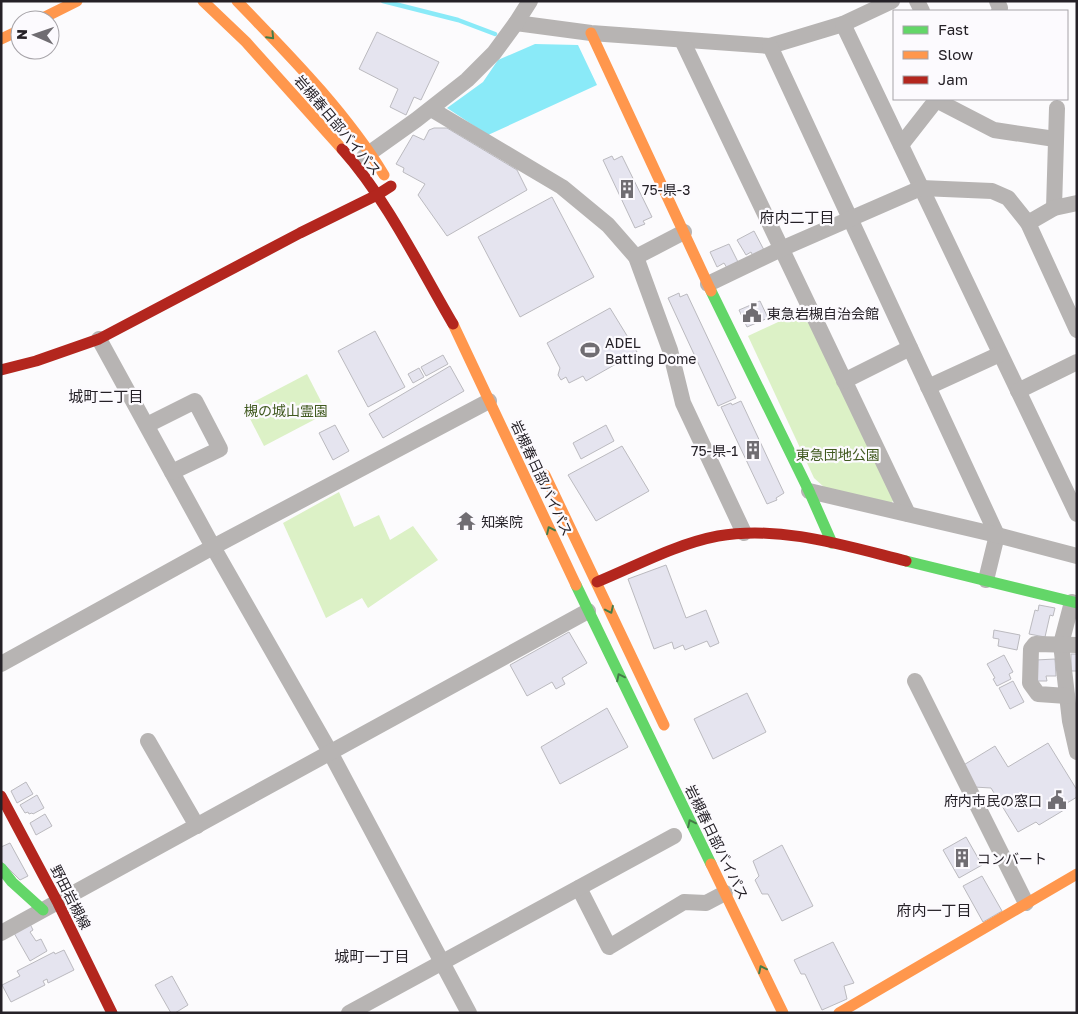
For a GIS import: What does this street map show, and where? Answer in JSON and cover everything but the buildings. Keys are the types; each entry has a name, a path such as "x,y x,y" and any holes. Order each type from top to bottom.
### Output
{"main road":[{"path":"59,10 77,1"},
{"name":"岩槻春日部バイパス","path":"203,1 246,42 354,163 377,195 454,326 588,611 783,1013"},
{"name":"岩槻春日部バイパス","path":"237,1 300,66 371,154 394,191 377,195"},
{"path":"591,33 708,284 809,490 832,543"},
{"path":"1,370 36,361 99,339 300,233 377,195"},
{"name":"岩槻春日部バイパス","path":"542,469 668,735"},
{"path":"597,582 692,543 733,534 791,535 832,543 1075,603"},
{"name":"野田岩槻線","path":"1,796 50,906 112,1013"},
{"path":"1,868 12,882 50,906"},
{"path":"839,1013 1077,874"}],"street":[{"path":"354,163 371,154 468,80 494,53 530,1"},
{"path":"516,23 591,33 770,46 843,24 871,6 892,1"},
{"path":"843,24 1077,514"},
{"path":"682,40 908,514"},
{"path":"770,46 997,534 986,580"},
{"path":"901,145 936,100 994,130 1055,139"},
{"path":"1054,208 1057,108"},
{"path":"431,109 562,187 608,225 636,257 670,350 683,402 744,534"},
{"path":"708,284 781,249 921,188 992,191 1008,198 1028,223 1072,304 1077,330"},
{"path":"1028,223 1054,208 1077,203"},
{"path":"636,257 684,232"},
{"path":"99,339 213,547 330,752 469,1013"},
{"path":"844,381 910,348"},
{"path":"928,387 1000,354"},
{"path":"1018,391 1077,362"},
{"path":"147,425 195,401 220,449 172,472"},
{"path":"1,664 213,547 489,401"},
{"path":"809,490 997,534 1077,556"},
{"path":"1075,603 1069,644 1067,696 1077,752"},
{"path":"1,933 588,611"},
{"path":"1067,696 1038,694 1030,683 1031,649 1035,644 1069,644"},
{"path":"915,681 1026,903"},
{"path":"148,741 197,826"},
{"path":"348,1013 674,836"},
{"path":"579,888 609,947 684,902 706,903 725,893"}],"green space":[{"name":"東急団地公園","path":"804,310 894,500 890,504 825,488 814,478 748,336"},
{"name":"槻の城山霊園","path":"307,374 327,413 264,446 244,407"},
{"path":"339,492 354,527 379,515 390,540 413,526 438,560 368,608 362,598 326,618 283,523"}],"water":[{"path":"535,44 578,45 597,85 488,135 447,108 483,82 498,60"}],"waterway":[{"path":"383,1 458,20 495,34"}],"traffic: fast":[{"path":"711,291 809,491 832,543"},
{"path":"906,561 1077,603"},
{"path":"576,585 711,864"},
{"path":"1,868 12,882 43,910"}],"traffic: slow":[{"path":"59,10 77,1"},
{"path":"203,1 246,42 342,149"},
{"path":"237,1 334,106 369,151 384,175"},
{"path":"591,33 711,291"},
{"path":"1,39 10,35"},
{"path":"453,324 576,585"},
{"path":"545,475 664,725"},
{"path":"711,864 783,1013"},
{"path":"839,1013 1077,874"}],"traffic: jam":[{"path":"342,149 358,168 387,211 453,324"},
{"path":"1,370 36,361 99,339 391,186"},
{"path":"597,582 687,544 718,536 742,533 766,533 813,539 906,561"},
{"path":"1,796 58,903 112,1013"}],"place":[{"name":"75-県-3","path":"627,189"},
{"name":"東急岩槻自治会館","path":"752,313"},
{"name":"ADEL Batting Dome","path":"590,350"},
{"name":"75-県-1","path":"753,450"},
{"name":"知楽院","path":"466,521"},
{"name":"府内市民の窓口","path":"1057,800"},
{"name":"コンバート","path":"962,858"}],"district":[{"name":"府内二丁目","path":"797,217"},
{"name":"城町二丁目","path":"106,396"},
{"name":"府内一丁目","path":"934,910"},
{"name":"城町一丁目","path":"372,956"}]}
